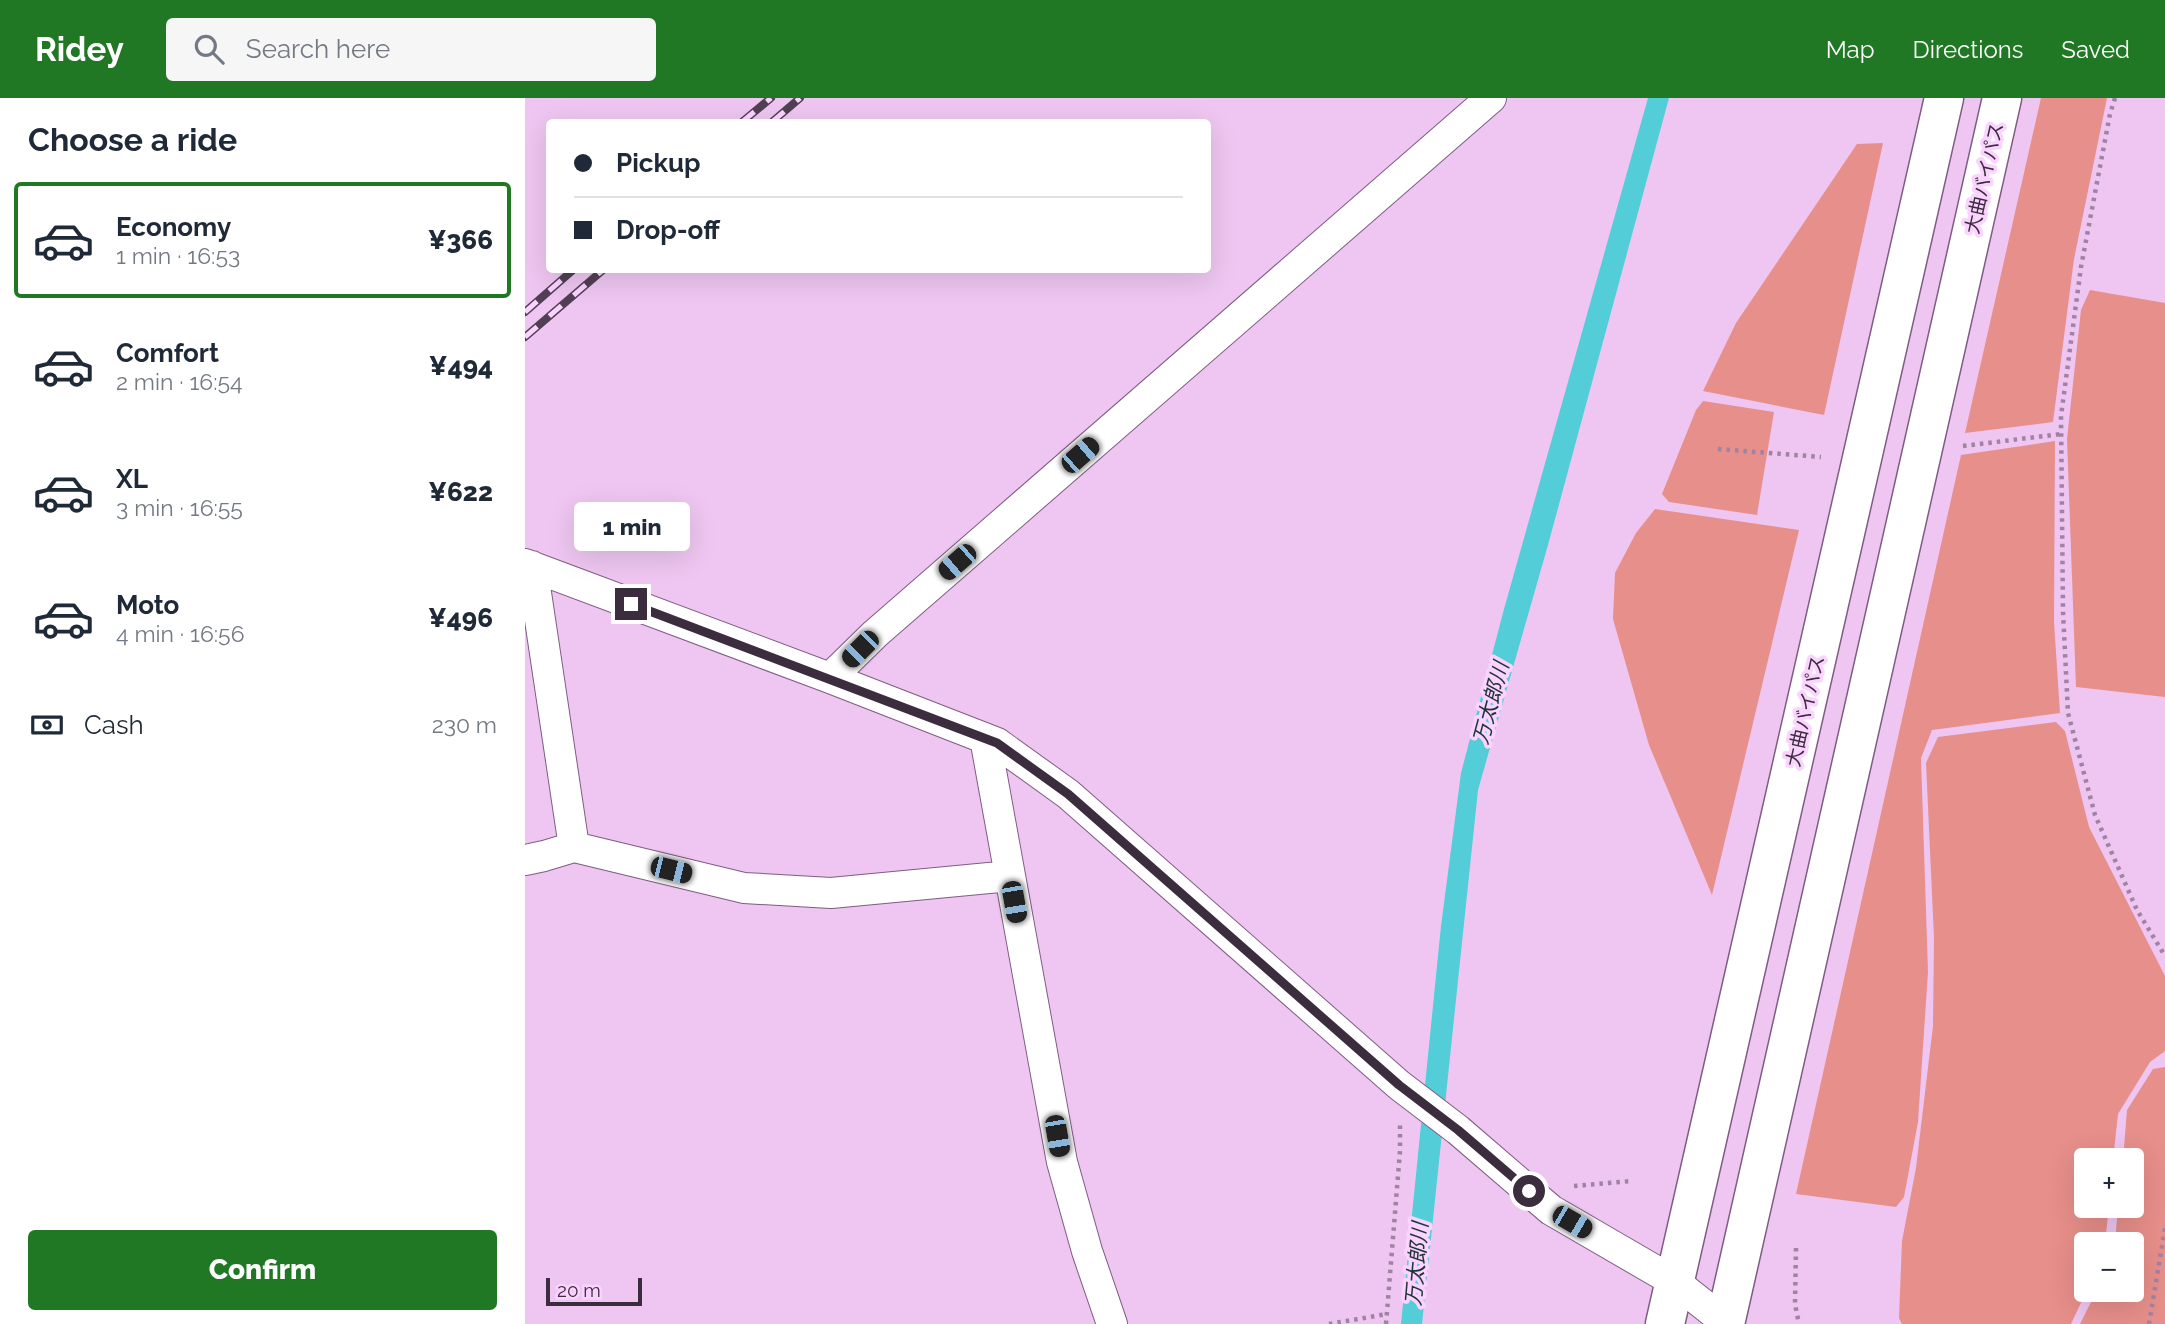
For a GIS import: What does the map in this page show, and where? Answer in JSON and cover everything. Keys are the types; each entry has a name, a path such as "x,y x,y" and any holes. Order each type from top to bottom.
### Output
{"highway":[{"name":"大曲バイパス","path":"1665,1324 1944,98"},
{"name":"大曲バイパス","path":"1726,1323 2002,98"}],"street":[{"path":"830,678 875,634 1491,98"},
{"path":"574,847 528,565 997,743 1068,794 1400,1086 1458,1130 1551,1210 1675,1282 1726,1323"},
{"path":"985,738 1062,1162 1087,1251 1112,1324"},
{"path":"525,860 574,847 744,888 831,893 1010,876"}],"path":[{"path":"2115,98 2081,267 2061,416 2063,612 2068,713 2095,815 2137,910 2165,956"},
{"path":"1962,446 2061,434"},
{"path":"1718,449 1821,457"},
{"path":"1386,1324 1400,1152 1400,1086"},
{"path":"1590,1184 1632,1181"},
{"path":"2149,1324 2165,1228"},
{"path":"1796,1248 1795,1304 1799,1324"},
{"path":"1329,1324 1387,1314"}],"shaded area":[{"path":"2041,98 2107,98 2074,259 2053,422 1965,433"},
{"path":"1883,143 1824,415 1703,391 1736,323 1857,144"},
{"path":"2090,290 2165,303 2165,697 2076,687 2067,439 2081,310"},
{"path":"1703,401 1774,412 1757,515 1669,502 1662,494 1696,410"},
{"path":"2055,441 2054,622 2060,713 1932,730 1921,758 1928,972 1918,1122 1904,1197 1896,1207 1796,1194 1961,455"},
{"path":"1655,509 1799,530 1712,895 1649,745 1613,619 1615,573 1636,533"},
{"path":"2056,722 2065,731 2089,827 2165,976 2165,1051 2150,1062 2118,1114 2114,1148 2074,1148 2074,1218 2108,1218 2106,1232 2074,1232 2074,1302 2081,1302 2071,1324 1902,1324 1899,1318 1902,1241 1916,1168 1933,1026 1934,938 1926,763 1938,737"},
{"path":"2165,1067 2165,1324 2080,1324 2091,1302 2144,1302 2144,1232 2116,1232 2117,1218 2144,1218 2144,1148 2124,1148 2127,1110 2153,1069"}],"water":[{"name":"万太郎川","path":"1648,98 1669,98 1548,545 1478,790 1422,1324 1401,1324 1441,926 1461,773 1504,609"}],"railway":[{"path":"746,119 771,98"},
{"path":"776,119 800,98"},
{"path":"525,312 570,273"},
{"path":"525,337 600,273"}],"route":[{"path":"631,604 997,743 1068,794 1399,1085 1458,1130 1529,1191"}]}
